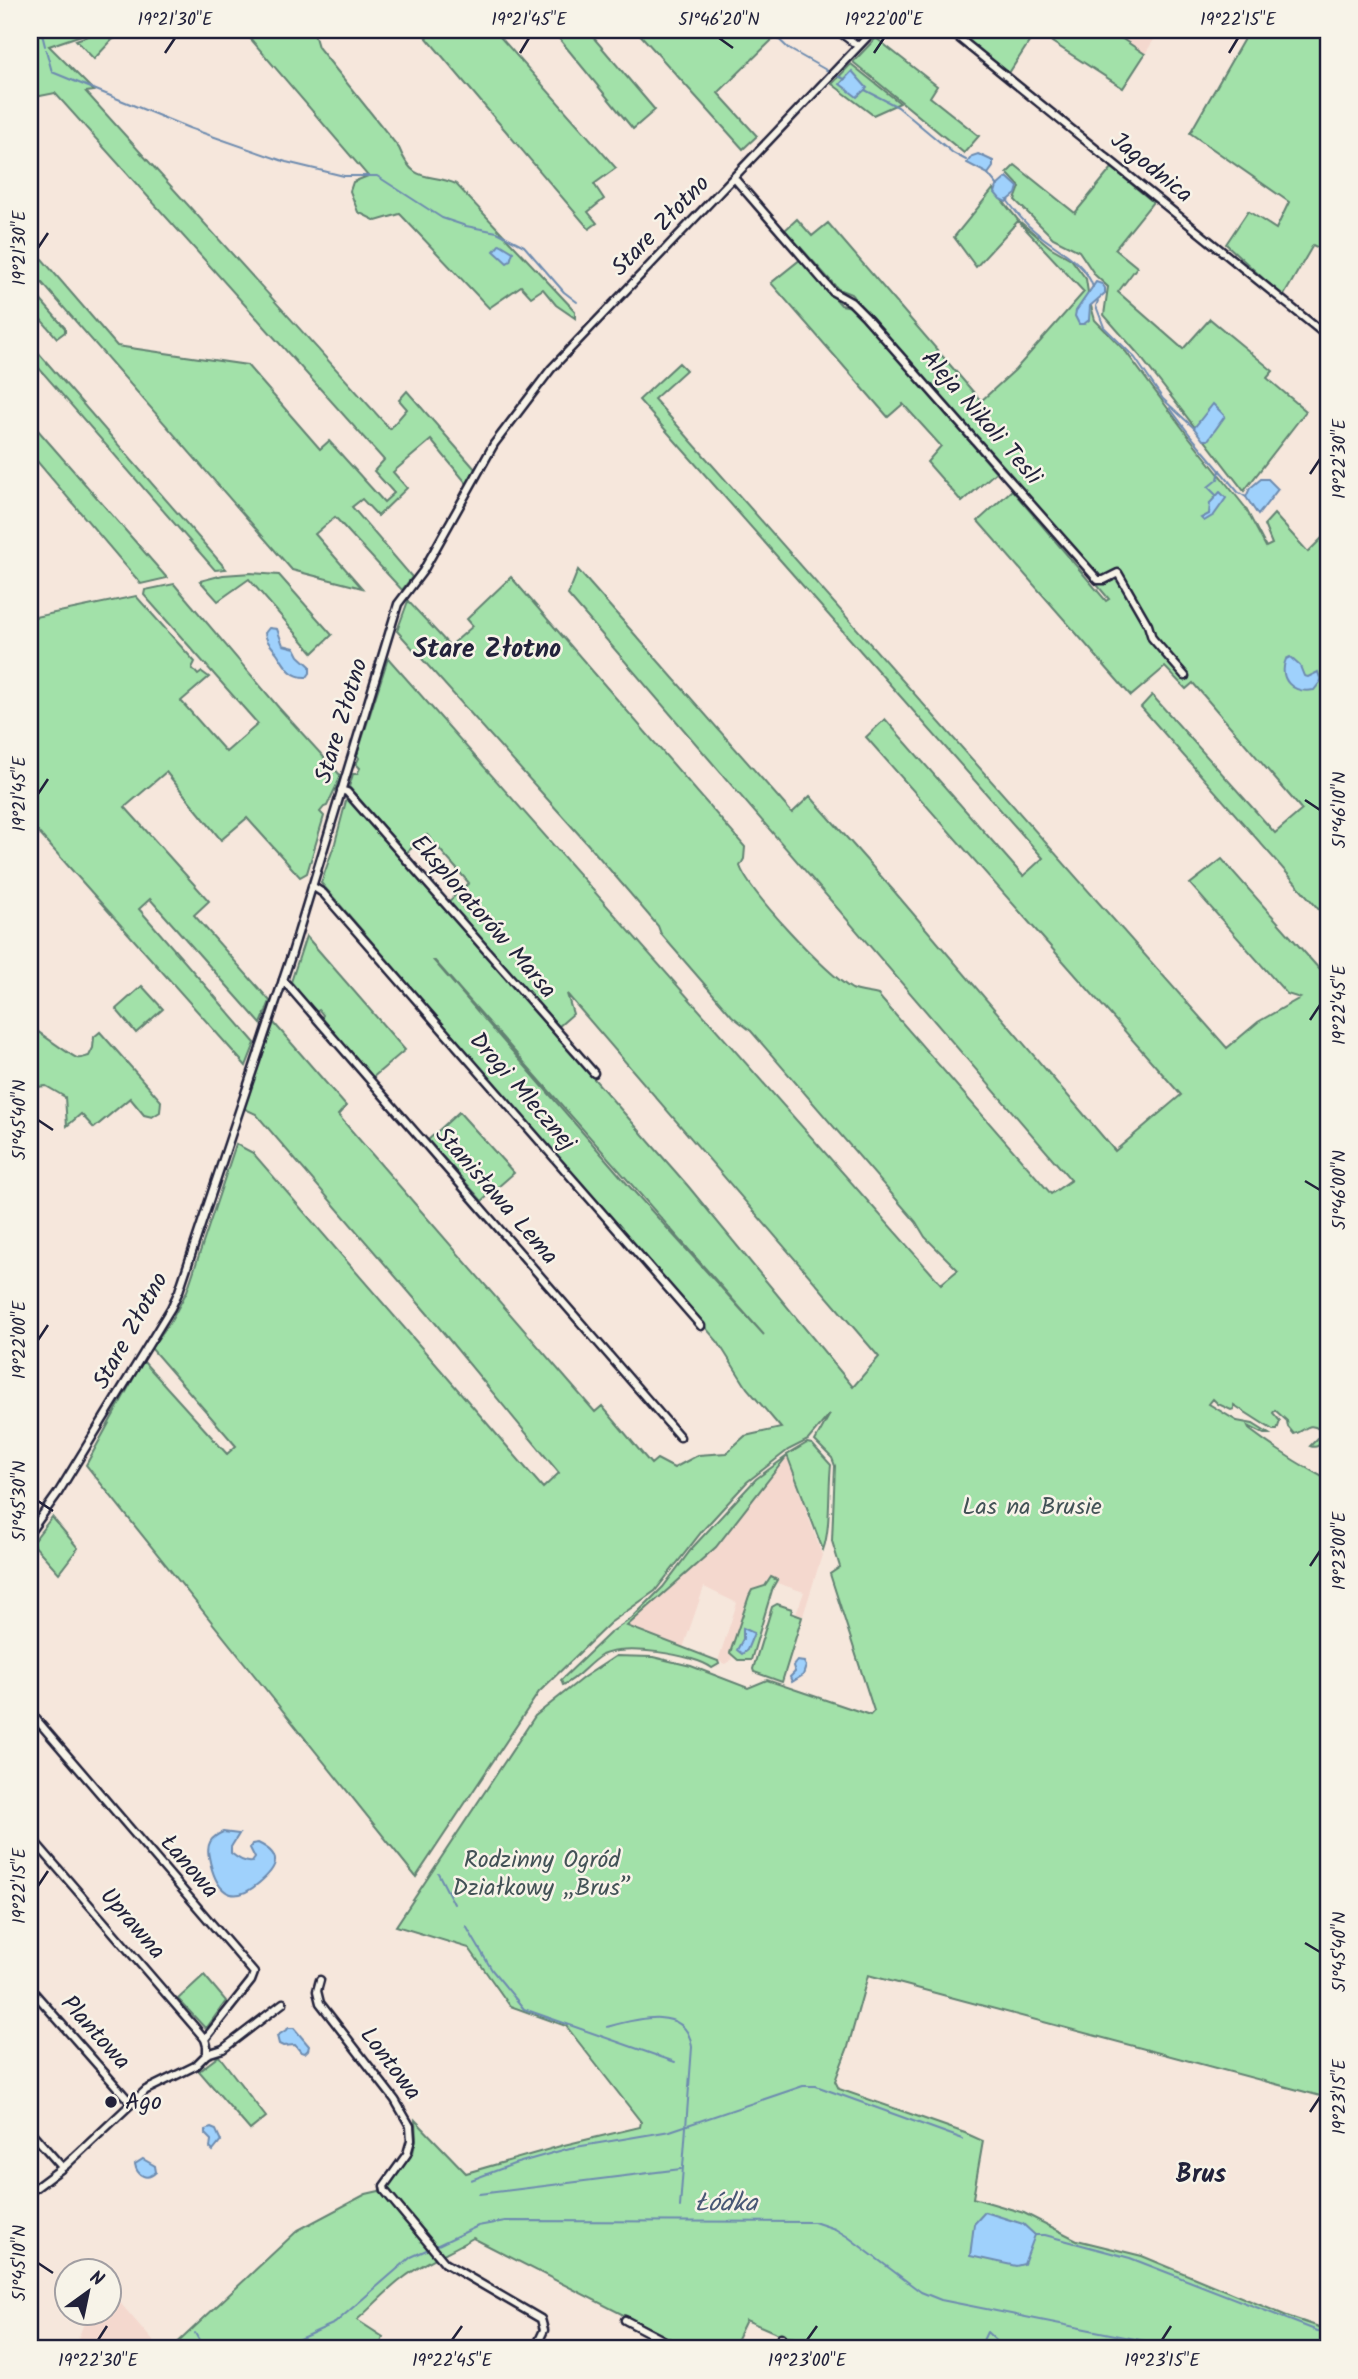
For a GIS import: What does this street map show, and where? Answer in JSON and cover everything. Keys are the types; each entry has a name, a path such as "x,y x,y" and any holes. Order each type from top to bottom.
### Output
{"street":[{"path":"837,30 859,46"},
{"name":"Stare Złotno","path":"30,1532 82,1454 179,1291 283,980 393,614 423,570 485,459 551,369 874,30"},
{"name":"Jagodnica","path":"949,30 1328,337"},
{"name":"Aleja Nikoli Tesli","path":"734,178 833,292 851,302 865,316 1098,580 1118,573 1152,638 1185,676"},
{"name":"Eksploratorów Marsa","path":"341,790 347,792 594,1073"},
{"name":"Drogi Mlecznej","path":"312,886 323,893 701,1326"},
{"name":"Stanisława Lema","path":"283,980 680,1437"},
{"name":"Łanowa","path":"30,1712 253,1970 251,1980 205,2039"},
{"name":"Uprawna","path":"30,1836 205,2039"},
{"name":"Lontowa","path":"320,1980 317,1991 320,2003 407,2118 411,2140 407,2154 384,2186 437,2255 456,2271 541,2319 544,2330 535,2349"},
{"name":"Plantowa","path":"30,1988 131,2102"},
{"path":"206,2054 223,2049 283,2003"},
{"path":"30,2192 99,2135 146,2090 195,2066 206,2054 208,2046 205,2039"},
{"path":"30,2131 62,2167"},
{"path":"625,2320 680,2349"},
{"path":"778,2349 781,2337"}],"shaded area":[{"path":"1109,30 1160,30 1145,54"},
{"path":"787,1456 822,1555 803,1616 796,1614 804,1592 777,1583 778,1579 770,1577 763,1586 752,1589 729,1654 732,1656 731,1660 725,1664 718,1661 737,1603 704,1587 683,1648 626,1627 716,1547"},
{"path":"122,2305 160,2349 74,2349 83,2326 122,2326"}],"green space":[{"path":"30,30 96,30 49,46 94,91 86,92 390,429 407,409 399,400 407,391 475,469 467,484 431,440 393,472 407,488 378,516 362,499 352,507 412,577 402,590 335,517 315,534 362,588 292,570 30,269 30,245 117,346 247,365 320,449 329,441 384,502 394,493 374,471 384,460 55,93 30,98"},
{"path":"105,30 125,32 112,40 94,59 76,40"},
{"path":"243,30 313,30 318,47 399,148 410,168 422,175 456,184 575,311 575,318 556,305 543,289 531,297 521,286 489,308 400,214 376,221 358,212 350,191 353,182 368,176"},
{"path":"420,30 494,30 616,168 594,184 604,199 588,212 597,223 589,229"},
{"path":"552,30 587,30 655,110 633,129"},
{"path":"636,30 775,30 782,38 774,38 718,93 757,136 743,149"},
{"path":"955,30 1037,30 1009,73"},
{"path":"1062,30 1109,30 1145,54 1123,88 1052,42"},
{"path":"1249,30 1328,30 1328,253 1313,245 1283,297 1226,244 1248,211 1276,229 1289,202 1190,133"},
{"path":"876,38 937,86 930,97 979,136 964,153 853,62"},
{"path":"851,64 900,103 873,115 832,84"},
{"path":"1015,165 1075,213 1112,168 1153,202 1115,249 1137,267 1118,292 1183,349 1210,319 1273,371 1267,378 1306,411 1244,491 1139,355 1104,315 1108,287 1095,275 1079,251 1053,238 1015,200 1020,187 1007,173"},
{"path":"993,189 1018,220 1050,247 1071,259 1086,279 1095,320 1126,352 1245,507 1266,547 1272,544 1264,525 1274,514 1308,552 1328,532 1328,920 1141,707 1152,695 1275,833 1302,810 1193,683 1186,689 1165,667 1131,696 978,521 1012,490 1106,601 1109,599 851,294 838,289 785,230 797,219 812,236 828,223 981,401 1015,370 1084,292 1018,221 976,267 954,237"},
{"path":"801,259 841,305 853,307 996,472 962,502 927,462 941,446 903,404 888,417 771,283"},
{"path":"30,288 65,328 65,332 57,338 30,307"},
{"path":"30,343 226,569 215,570 30,358"},
{"path":"679,363 686,370 654,399 1227,1048 1258,1022 1300,998 1287,994 1190,884 1222,859 1328,979 1328,1435 1319,1445 1310,1446 1319,1437 1319,1429 1312,1426 1294,1434 1287,1421 1275,1410 1273,1413 1280,1421 1277,1430 1234,1405 1231,1410 1213,1399 1209,1404 1237,1421 1253,1424 1269,1434 1248,1426 1278,1450 1328,1480 1328,2098 868,1975 848,2047 835,2081 839,2089 983,2141 973,2198 1024,2213 1077,2240 1142,2256 1287,2316 1328,2330 1328,2349 861,2349 783,2336 746,2320 732,2349 690,2349 473,2238 410,2273 357,2320 383,2337 379,2349 171,2349 298,2230 366,2194 379,2191 413,2153 416,2139 415,2120 466,2173 640,2127 641,2122 566,2026 510,2006 469,1948 396,1926 535,1716 584,1677 616,1656 653,1657 691,1666 748,1688 767,1680 870,1715 874,1711 830,1574 840,1567 832,1541 835,1466 832,1458 815,1441 830,1414 808,1440 788,1450 747,1482 703,1530 655,1591 610,1623 539,1692 416,1877 86,1465 143,1361 227,1454 236,1446 151,1348 171,1321 187,1291 236,1144 253,1153 543,1488 559,1473 432,1319 256,1114 243,1108 274,1023 346,1106 338,1115 595,1412 602,1406 651,1464 657,1459 674,1468 698,1455 726,1453 745,1436 781,1428 747,1388 718,1342 321,883 347,797 688,1186 853,1387 879,1357 567,994 573,1014 558,1027 448,902 469,883 427,835 406,853 349,787 353,774 357,774 360,768 356,764 359,758 357,755 388,658 941,1284 958,1270 925,1237 916,1222 751,1031 732,1016 592,849 397,631 408,601 450,646 473,626 467,619 511,577 745,847 740,866 773,913 840,981 852,989 878,995 1051,1194 1071,1180 568,595 578,570 792,813 810,796 1115,1151 1181,1095 866,737 885,719 1023,876 1043,858 639,400","holes":["435,961 764,1335 629,1186"]},
{"path":"30,421 167,578 141,584 30,453"},
{"path":"223,575 279,575 332,635 313,653 249,579 218,601 200,581"},
{"path":"174,584 279,708 341,776 327,806 320,812 324,816 307,873 300,877 247,818 221,840 166,772 125,807 209,901 194,915 270,1001 261,1024 150,899 139,909 255,1043 246,1066 30,823 30,618 136,596 195,662 192,668 198,675 202,672 209,677 181,701 226,752 258,724 144,595 145,590"},
{"path":"306,936 405,1050 372,1078 321,1018 323,1015 319,1010 316,1012 291,982"},
{"path":"142,986 163,1009 136,1033 116,1009"},
{"path":"30,1026 78,1058 89,1056 94,1037 100,1032 161,1101 160,1112 152,1117 144,1115 130,1098 94,1128 81,1114 67,1126 65,1097 46,1086 37,1087 30,1096"},
{"path":"459,1112 514,1173 482,1201 428,1140"},
{"path":"807,1443 812,1444 831,1465 828,1520 823,1550 787,1455"},
{"path":"787,1456 716,1547 627,1626 718,1661 719,1664 712,1668 675,1655 626,1650 602,1655 563,1685 561,1680 663,1587 693,1547 756,1479"},
{"path":"52,1517 78,1548 59,1573 32,1543"},
{"path":"771,1577 777,1580 751,1660 738,1660 730,1653 749,1596 752,1590 765,1586"},
{"path":"777,1604 792,1609 791,1613 802,1617 782,1682 754,1672 753,1669 772,1607"},
{"path":"204,1975 226,2001 205,2028 178,1999"},
{"path":"219,2056 266,2117 250,2130 199,2071"}],"water":[{"path":"852,71 867,88 857,97 840,84"},
{"path":"978,154 993,161 993,167 988,174 967,163 972,156"},
{"path":"1007,177 1018,187 1016,194 1006,202 995,193 997,186"},
{"path":"500,244 513,252 507,263 494,251"},
{"path":"1096,282 1102,284 1105,293 1090,306 1089,320 1079,324 1076,311"},
{"path":"1213,404 1225,416 1208,440 1203,440 1194,428"},
{"path":"1261,479 1268,479 1278,489 1258,515 1246,497 1250,488"},
{"path":"1220,492 1226,498 1214,515 1204,521 1201,518 1209,514 1210,503"},
{"path":"269,628 277,629 283,645 295,648 310,666 307,677 292,673 286,666 266,639 265,633"},
{"path":"1290,657 1300,666 1304,676 1318,672 1321,681 1314,690 1300,690 1289,684 1284,667 1286,659"},
{"path":"743,1628 754,1633 747,1650 742,1654 737,1650 743,1639"},
{"path":"797,1661 804,1662 806,1666 803,1675 792,1682 790,1677 795,1672 793,1666"},
{"path":"223,1832 239,1834 231,1847 231,1853 241,1860 252,1862 255,1858 250,1848 252,1844 258,1843 274,1857 274,1866 270,1872 259,1883 240,1894 225,1891 215,1878 212,1868 209,1845 215,1836"},
{"path":"289,2028 294,2028 309,2046 305,2053 295,2045 279,2044 277,2036"},
{"path":"205,2130 216,2130 221,2141 213,2151 210,2148 211,2140 205,2134"},
{"path":"143,2159 155,2166 156,2172 153,2175 146,2177 138,2172 135,2164"},
{"path":"985,2212 1023,2224 1035,2235 1024,2264 1016,2266 970,2256 974,2224"}],"waterway":[{"path":"41,30 45,46"},
{"path":"769,30 789,49 828,71"},
{"path":"46,50 52,72 189,128 286,162 344,176 377,176 442,218 497,232 524,246 564,292 577,302"},
{"path":"837,76 845,79"},
{"path":"865,90 898,107 953,153 966,160"},
{"path":"988,174 998,186"},
{"path":"1007,200 1033,229 1077,263 1093,287"},
{"path":"1098,301 1096,306 1104,327 1135,358 1163,399 1194,428"},
{"path":"1170,408 1238,492 1246,497"},
{"path":"1216,495 1208,487 1218,479 1220,470"},
{"path":"438,1873 454,1904"},
{"path":"466,1926 492,1970 524,2009 675,2062"},
{"path":"607,2027 645,2018 659,2018 681,2025 688,2033 692,2047 680,2207"},
{"path":"471,2180 570,2148 670,2131 803,2086 816,2086 963,2139"},
{"path":"479,2194 681,2169"},
{"name":"Łódka","path":"436,2246 478,2226 505,2221 814,2222 835,2229 921,2292 941,2300 1185,2349"},
{"path":"1035,2235 1045,2235 1130,2258 1328,2335"},
{"name":"Łódka","path":"277,2349 335,2323 411,2257 431,2248"},
{"path":"979,2349 987,2332 1005,2349"},
{"path":"195,2333 204,2349"}],"place":[{"name":"Ago","path":"111,2102"}],"district":[{"name":"Stare Złotno","path":"487,650"},
{"name":"Brus","path":"1201,2175"}],"park label":[{"name":"Las na Brusie","path":"1032,1507"},
{"name":"Rodzinny Ogród Działkowy „Brus”","path":"542,1874"}]}
